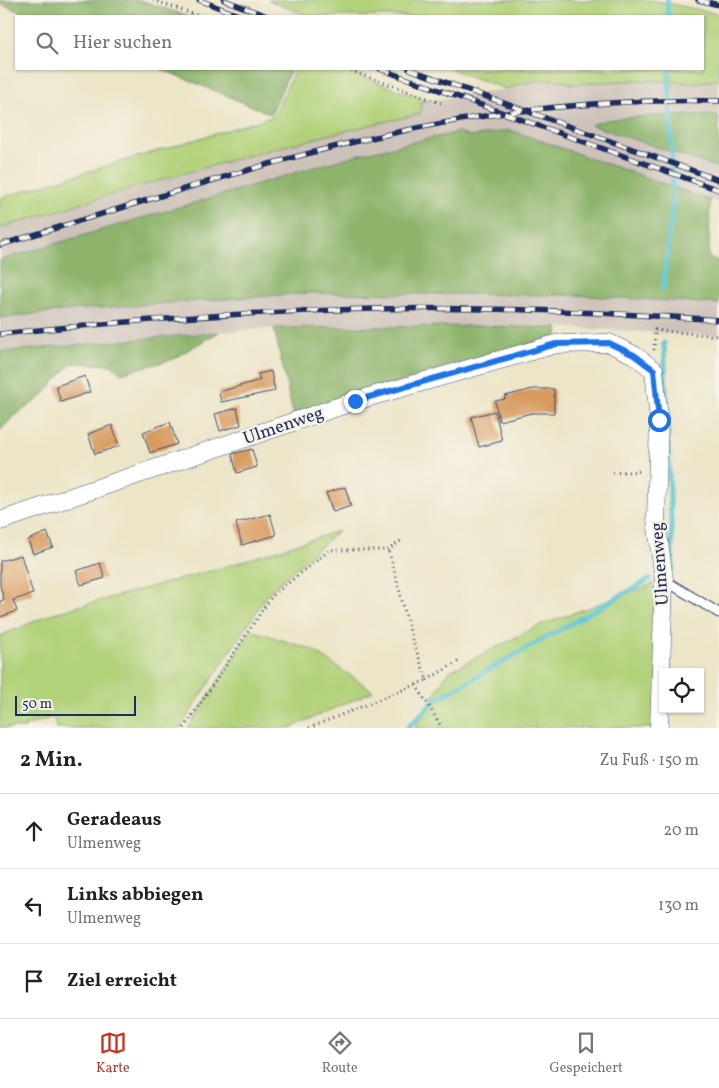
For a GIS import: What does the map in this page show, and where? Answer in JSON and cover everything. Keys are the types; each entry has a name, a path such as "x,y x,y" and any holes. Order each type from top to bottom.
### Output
{"street":[{"name":"Ulmenweg","path":"0,521 355,401 556,344 609,343 634,355 654,370 659,420 656,519 664,580 659,728"}],"lane":[{"path":"664,580 719,613"}],"path":[{"path":"153,0 196,15"},
{"path":"349,70 441,103"},
{"path":"655,330 718,336"},
{"path":"612,473 656,470"},
{"path":"184,728 272,596 330,550 388,550 402,540"},
{"path":"388,550 411,636 427,680"},
{"path":"310,728 416,685 458,661"},
{"path":"416,685 442,728"}],"shaded area":[{"path":"563,79 572,84 638,80 693,83 719,80 719,116 635,118 592,125 719,168 719,203 510,130 470,137 459,132 356,155 0,260 0,228 230,161 348,129 420,114 421,102 506,89 521,83"},
{"path":"391,292 573,295 719,304 719,336 557,327 274,328 0,352 0,318 71,310 227,298 310,293"}],"green space":[{"path":"0,0 141,0 184,15 28,15 0,4"},
{"path":"268,0 652,0 719,14 719,80 693,83 638,80 572,84 565,81 548,80 530,82 506,89 453,70 704,70 704,15 306,15"},
{"path":"163,70 291,70 271,114"},
{"path":"295,70 343,70 429,101 421,102 420,114 261,152 0,228 0,198 274,116"},
{"path":"697,115 719,116 719,168 591,125 612,119"},
{"path":"510,130 710,200 709,258 719,261 719,304 573,295 310,293 71,310 0,318 0,260 356,155 459,132 470,137"},
{"path":"480,326 558,328 557,336 293,414 274,328"},
{"path":"219,332 171,360 121,373 111,365 72,363 40,398 14,416 0,431 0,352"},
{"path":"338,531 269,592 180,728 57,728 53,717 25,726 25,728 0,728 0,636 54,613 224,567"},
{"path":"664,580 661,668 659,668 659,728 414,728 448,672 538,626"},
{"path":"251,630 313,650 373,691 290,728 188,728"}],"building":[{"path":"271,371 275,391 221,402 219,392 260,380 258,374"},
{"path":"85,376 90,392 61,402 56,386"},
{"path":"533,389 554,389 554,413 532,413 499,421 495,401 505,399 505,396"},
{"path":"237,408 241,425 220,431 215,414"},
{"path":"495,411 502,441 479,447 471,417"},
{"path":"170,422 177,444 150,453 143,432"},
{"path":"112,425 119,446 95,454 88,434"},
{"path":"252,449 257,467 237,473 232,454"},
{"path":"345,487 351,506 333,512 326,493"},
{"path":"270,514 276,535 242,545 236,523"},
{"path":"47,532 53,547 33,554 28,540"},
{"path":"21,555 33,594 13,600 17,611 0,617 0,601 4,600 0,586 0,561"},
{"path":"100,563 105,578 81,585 76,571"}],"waterway":[{"path":"667,0 668,15"},
{"path":"663,289 673,200 669,70"},
{"path":"664,343 667,415"},
{"path":"667,424 673,569"},
{"path":"408,727 437,699 650,579"}],"railway":[{"path":"199,0 238,15"},
{"path":"224,0 264,15"},
{"path":"698,0 719,5"},
{"path":"383,70 719,190"},
{"path":"412,70 719,180"},
{"path":"0,245 237,173 357,141 417,128 478,117 568,106 628,102 719,101"},
{"path":"0,334 120,322 361,309 541,310 719,320"}],"route":[{"path":"355,401 556,344 609,343 634,355 654,370 659,420"}]}
